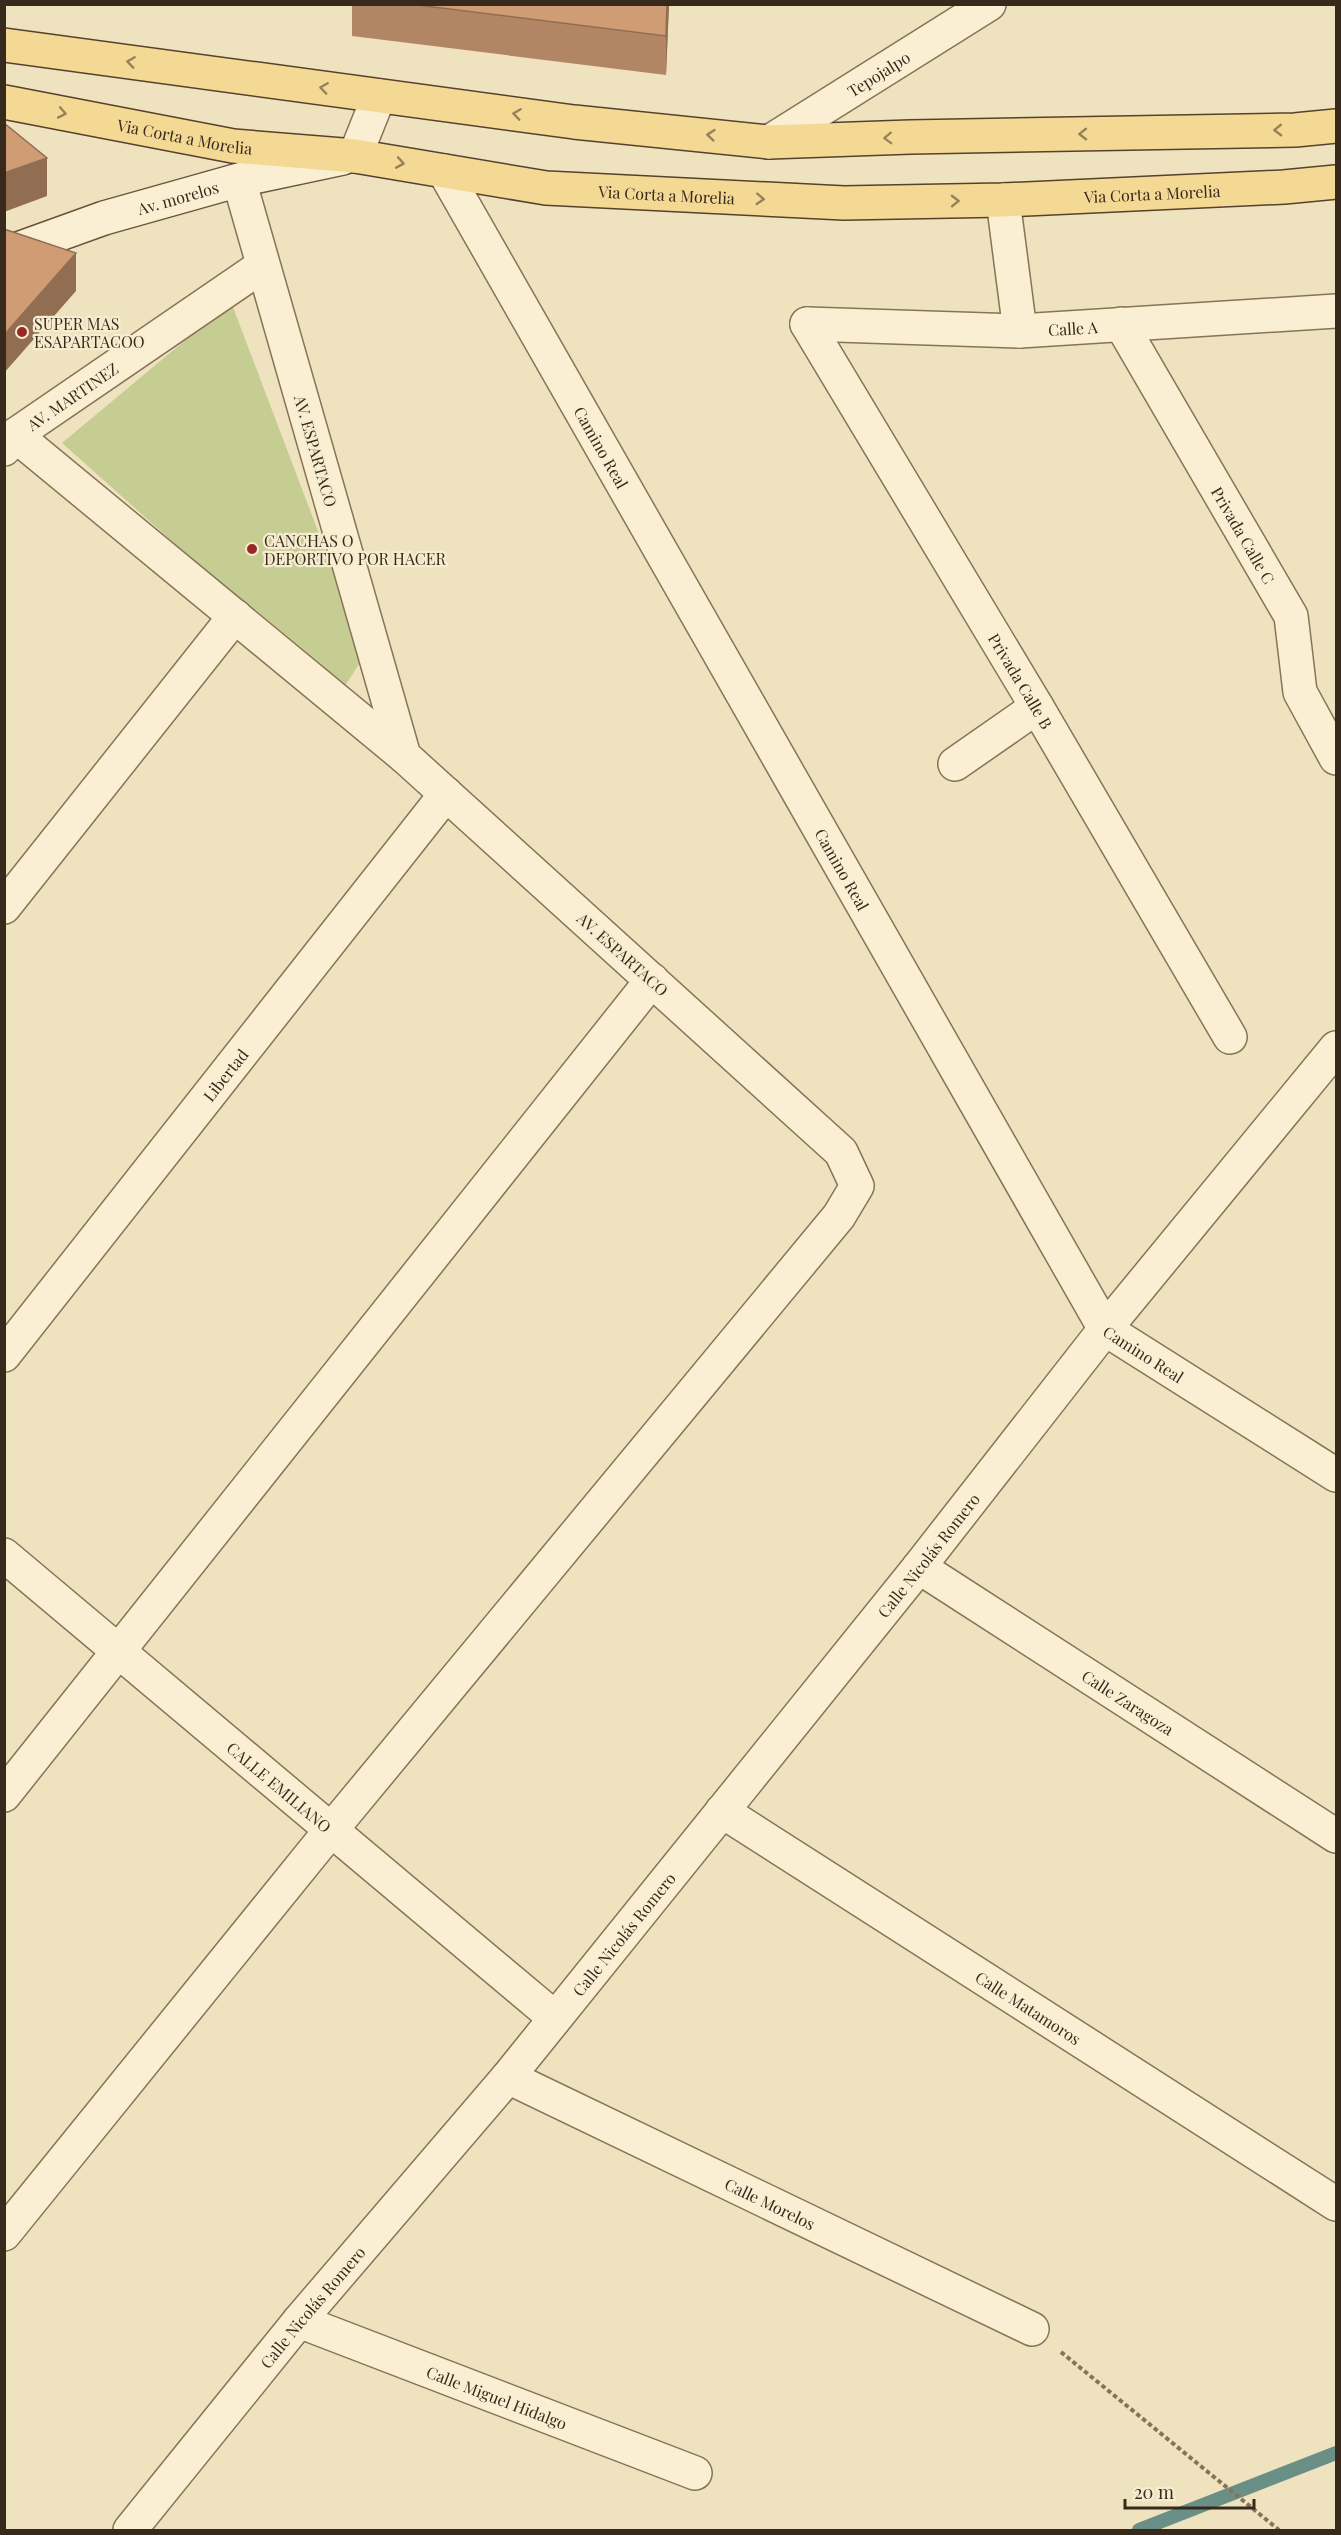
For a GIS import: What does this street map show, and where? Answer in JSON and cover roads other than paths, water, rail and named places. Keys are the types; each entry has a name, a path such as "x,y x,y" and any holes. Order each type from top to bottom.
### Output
{"main road":[{"path":"4,45 574,122 769,142 1295,130 1336,126"},
{"name":"Via Corta a Morelia","path":"4,102 233,146 355,156 546,188 844,203 1003,200 1284,187 1336,182"}],"street":[{"name":"Tepojalpo","path":"769,142 988,4"},
{"path":"355,156 379,96"},
{"name":"Av. morelos","path":"4,254 104,219 239,180 355,156"},
{"name":"Camino Real","path":"444,171 1105,1329 1336,1475"},
{"name":"AV. ESPARTACO","path":"239,180 404,756"},
{"path":"1003,200 1020,331"},
{"name":"AV. MARTINEZ","path":"10,442 262,266"},
{"name":"Calle A","path":"807,324 1020,331 1336,311"},
{"name":"Privada Calle B","path":"807,324 1230,1037"},
{"name":"Privada Calle C","path":"1121,324 1291,616 1300,692 1336,758"},
{"name":"AV. ESPARTACO","path":"10,442 235,616 404,756 841,1152 857,1186 839,1216 331,1830"},
{"path":"4,907 235,616"},
{"path":"955,764 1036,707"},
{"name":"Libertad","path":"4,1354 446,794"},
{"path":"4,1796 652,980"},
{"name":"Calle Nicolás Romero","path":"130,2530 299,2321 507,2077 919,1567 1105,1329 1336,1048"},
{"name":"CALLE EMILIANO","path":"4,1555 555,2018"},
{"name":"Calle Zaragoza","path":"919,1567 1336,1836"},
{"name":"Calle Matamoros","path":"722,1811 1336,2204"},
{"path":"4,2234 331,1830"},
{"name":"Calle Morelos","path":"507,2077 1032,2329"},
{"name":"Calle Miguel Hidalgo","path":"299,2321 695,2473"}],"waterway":[{"path":"1139,2530 1336,2453"}],"place":[{"name":"SUPER MAS ESAPARTACOO","path":"22,332"},
{"name":"CANCHAS O DEPORTIVO POR HACER","path":"252,549"}]}
